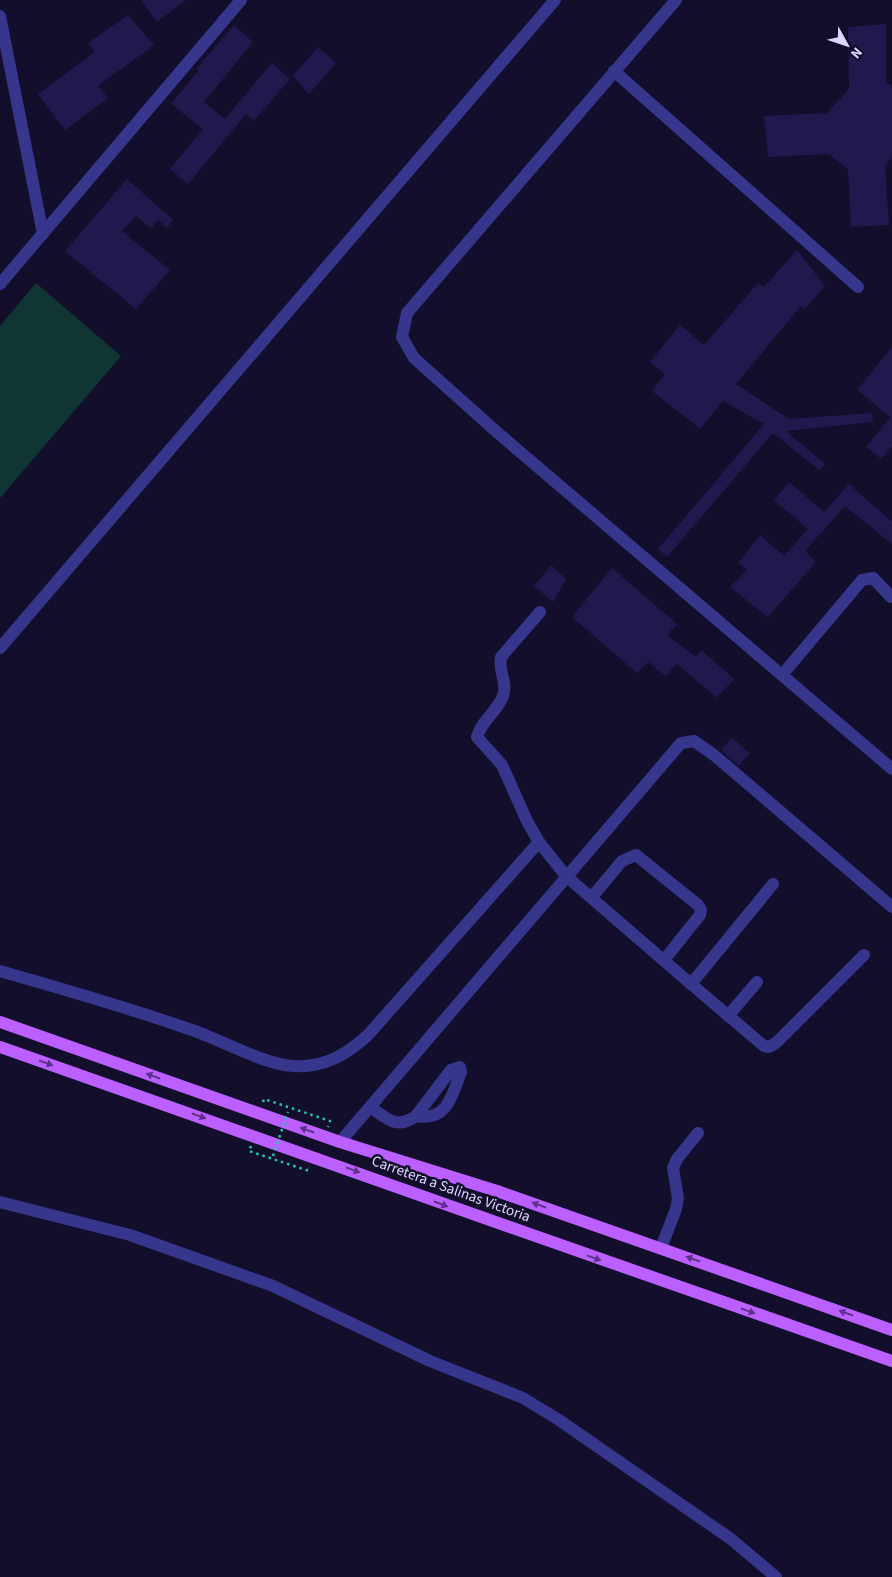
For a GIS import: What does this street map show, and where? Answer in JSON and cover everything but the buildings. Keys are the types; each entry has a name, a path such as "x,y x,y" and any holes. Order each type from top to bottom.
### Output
{"main road":[{"name":"Carretera a Salinas Victoria","path":"0,1022 340,1142 498,1191 892,1330"},
{"name":"Carretera a Salinas Victoria","path":"0,1047 892,1361"}],"street":[{"path":"0,284 241,0"},
{"path":"0,648 555,0"},
{"path":"676,0 407,313 402,336 414,358 498,433 892,769"},
{"path":"0,16 43,234"},
{"path":"614,72 858,287"},
{"path":"782,675 862,580 873,578 891,597"},
{"path":"540,612 501,658 499,667 505,687 502,698 479,731 477,737 502,766 527,821 539,842 566,876 764,1046 771,1047 864,955"},
{"path":"340,1142 675,748 691,741 699,743 714,755 880,899 892,907"},
{"path":"0,970 190,1029 274,1062 292,1066 313,1066 333,1060 351,1050 368,1035 539,842"},
{"path":"592,897 622,861 636,855 698,905 701,910 700,915 664,960"},
{"path":"691,984 773,884"},
{"path":"728,1016 757,982"},
{"path":"370,1107 393,1122 402,1123 416,1116"},
{"path":"660,1248 677,1204 673,1168 677,1159 698,1133"},
{"path":"0,1202 130,1234 273,1286 430,1361 522,1398 559,1420 731,1539 776,1577"}],"path":[{"path":"273,1156 288,1112 262,1104 264,1099 317,1116"}],"green space":[{"path":"36,283 121,356 0,498 0,326"}]}
